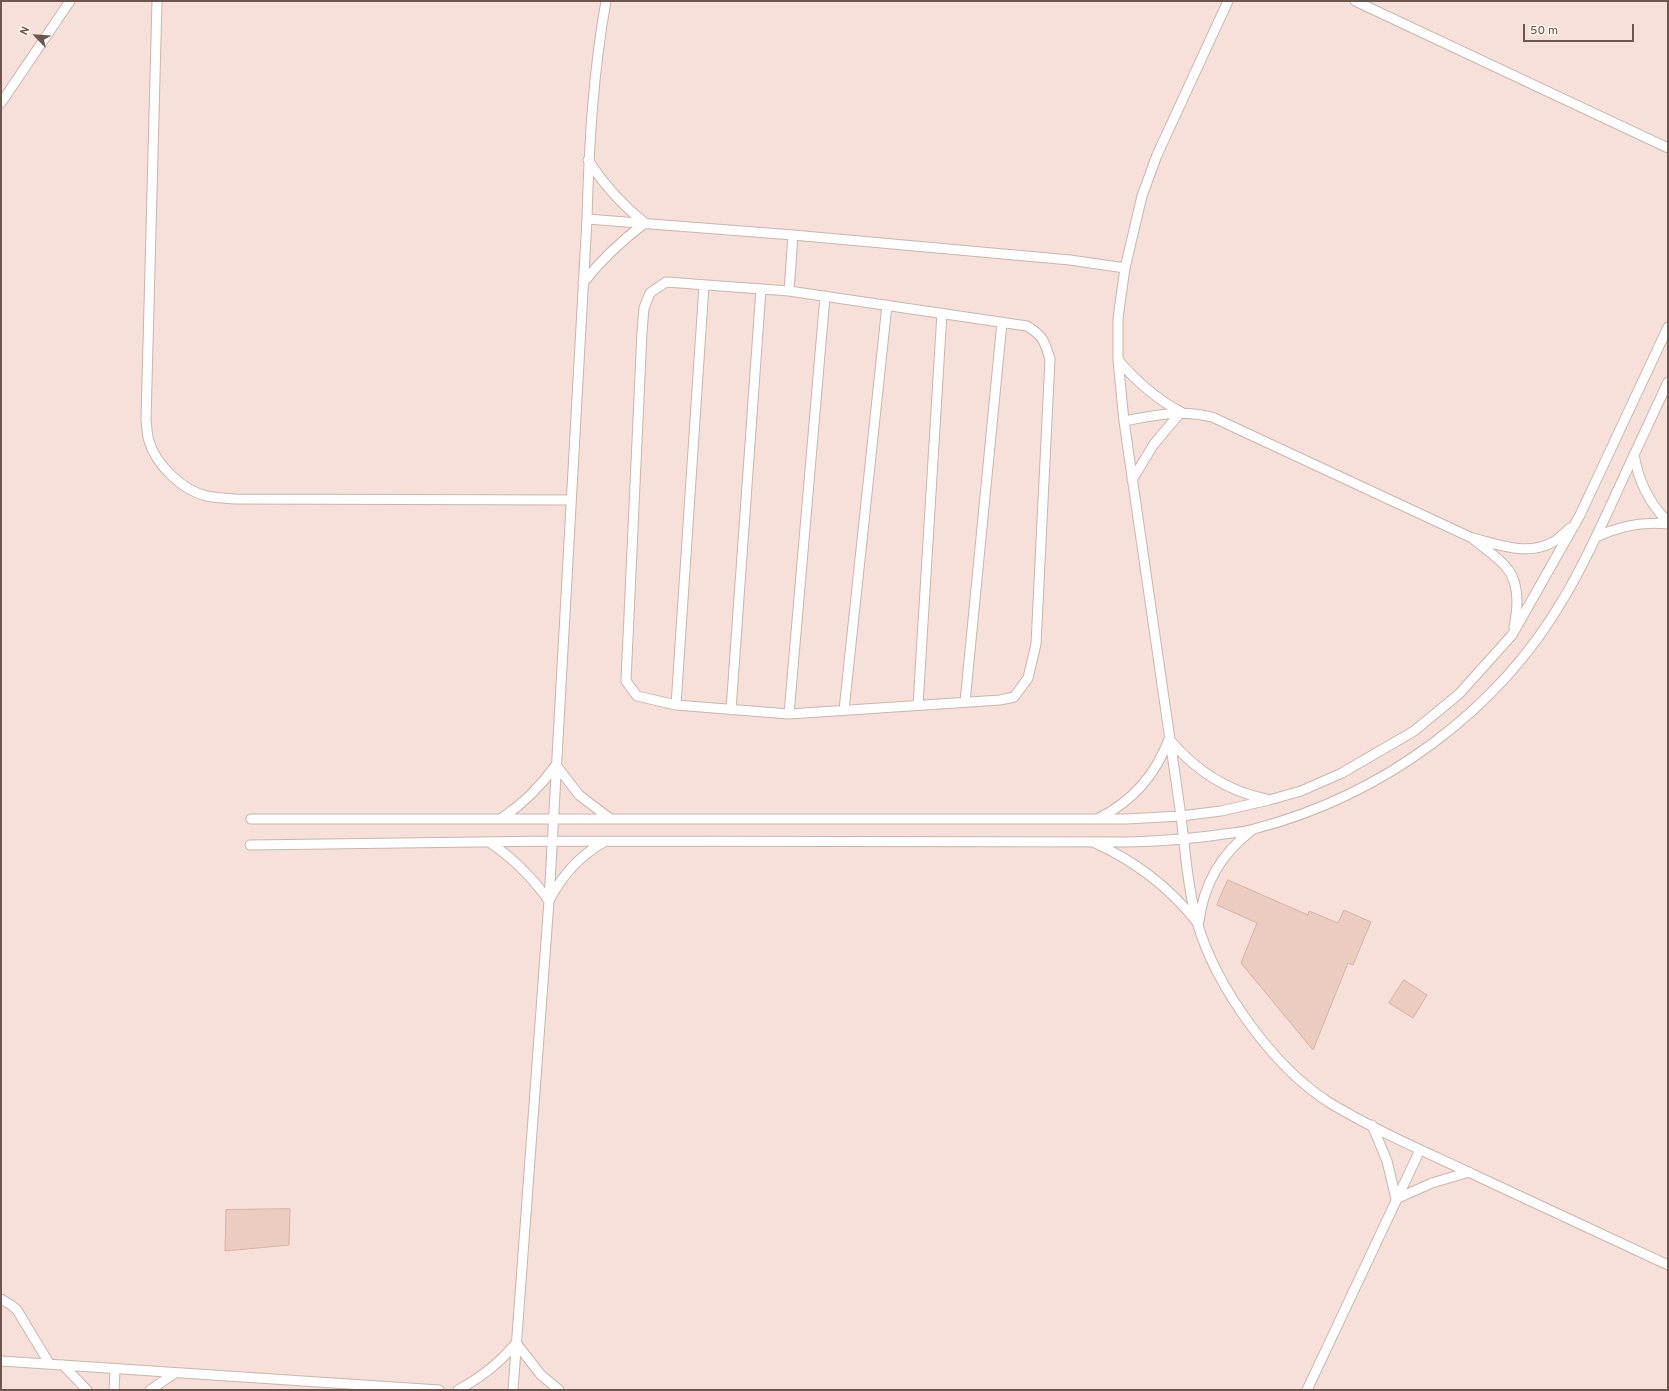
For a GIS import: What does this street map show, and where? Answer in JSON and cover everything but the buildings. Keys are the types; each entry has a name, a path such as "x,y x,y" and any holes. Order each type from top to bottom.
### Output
{"lane":[{"path":"2,100 70,1"},
{"path":"157,1 146,420 148,441 156,459 170,474 185,486 206,496 235,499 570,500"},
{"path":"513,1390 549,901 570,500 587,219 588,160 595,71 606,1"},
{"path":"1233,1 1227,4 1157,155 1142,196 1125,268 1118,318 1118,360 1124,421 1169,739 1194,907 1198,924 1220,975 1243,1014 1267,1047 1300,1079 1329,1102 1420,1150 1668,1265"},
{"path":"1355,1 1668,148"},
{"path":"588,160 619,201 645,223"},
{"path":"587,219 793,235 1070,260 1125,268"},
{"path":"583,283 596,266 645,223"},
{"path":"789,291 793,235"},
{"path":"666,282 761,289 789,291 1002,322 1027,326 1039,333 1045,343 1050,359 1036,644 1028,678 1014,697 965,702 789,714 676,705 637,696 626,681 644,308 650,293 666,282"},
{"path":"676,705 704,285"},
{"path":"731,710 761,289"},
{"path":"789,714 825,296"},
{"path":"844,710 887,305"},
{"path":"918,705 942,313"},
{"path":"965,702 1002,322"},
{"path":"251,818 1097,819 1181,816 1222,812 1301,791 1342,773 1414,731 1459,694 1512,636 1575,524 1668,327"},
{"path":"1118,360 1136,380 1154,396 1181,412"},
{"path":"250,845 552,841 1092,842 1184,840 1252,830 1300,816 1358,790 1408,760 1459,723 1483,702 1507,677 1547,626 1565,596 1596,537 1668,382"},
{"path":"1132,480 1154,444 1181,412"},
{"path":"1124,421 1181,412 1212,417 1472,538 1506,546 1524,549 1538,548 1552,543 1575,524"},
{"path":"1634,454 1638,473 1645,492 1660,515 1668,523"},
{"path":"1596,537 1632,524 1668,523"},
{"path":"1472,538 1507,568 1514,583 1518,599 1512,636"},
{"path":"1169,739 1193,764 1211,777 1236,791 1269,800"},
{"path":"1097,819 1122,805 1143,785 1158,763 1169,739"},
{"path":"502,818 527,800 538,789 556,765"},
{"path":"556,765 579,795 609,818"},
{"path":"1198,924 1204,893 1219,864 1239,840 1252,830"},
{"path":"549,901 563,876 573,864 583,855 605,841"},
{"path":"489,842 528,874 549,901"},
{"path":"1092,842 1127,859 1158,881 1177,899 1198,924"},
{"path":"1372,1125 1387,1161 1396,1199"},
{"path":"1307,1390 1420,1150"},
{"path":"1396,1199 1432,1183 1468,1172"},
{"path":"1,1299 12,1305 17,1310 49,1363"},
{"path":"458,1390 492,1368 516,1343"},
{"path":"516,1343 540,1375 559,1390"},
{"path":"1,1361 49,1363 115,1370 439,1390"},
{"path":"63,1365 87,1390"},
{"path":"114,1390 115,1370"},
{"path":"150,1390 176,1374"}],"shaded area":[{"path":"1,1 1668,1 1668,1390 1,1390"}]}
